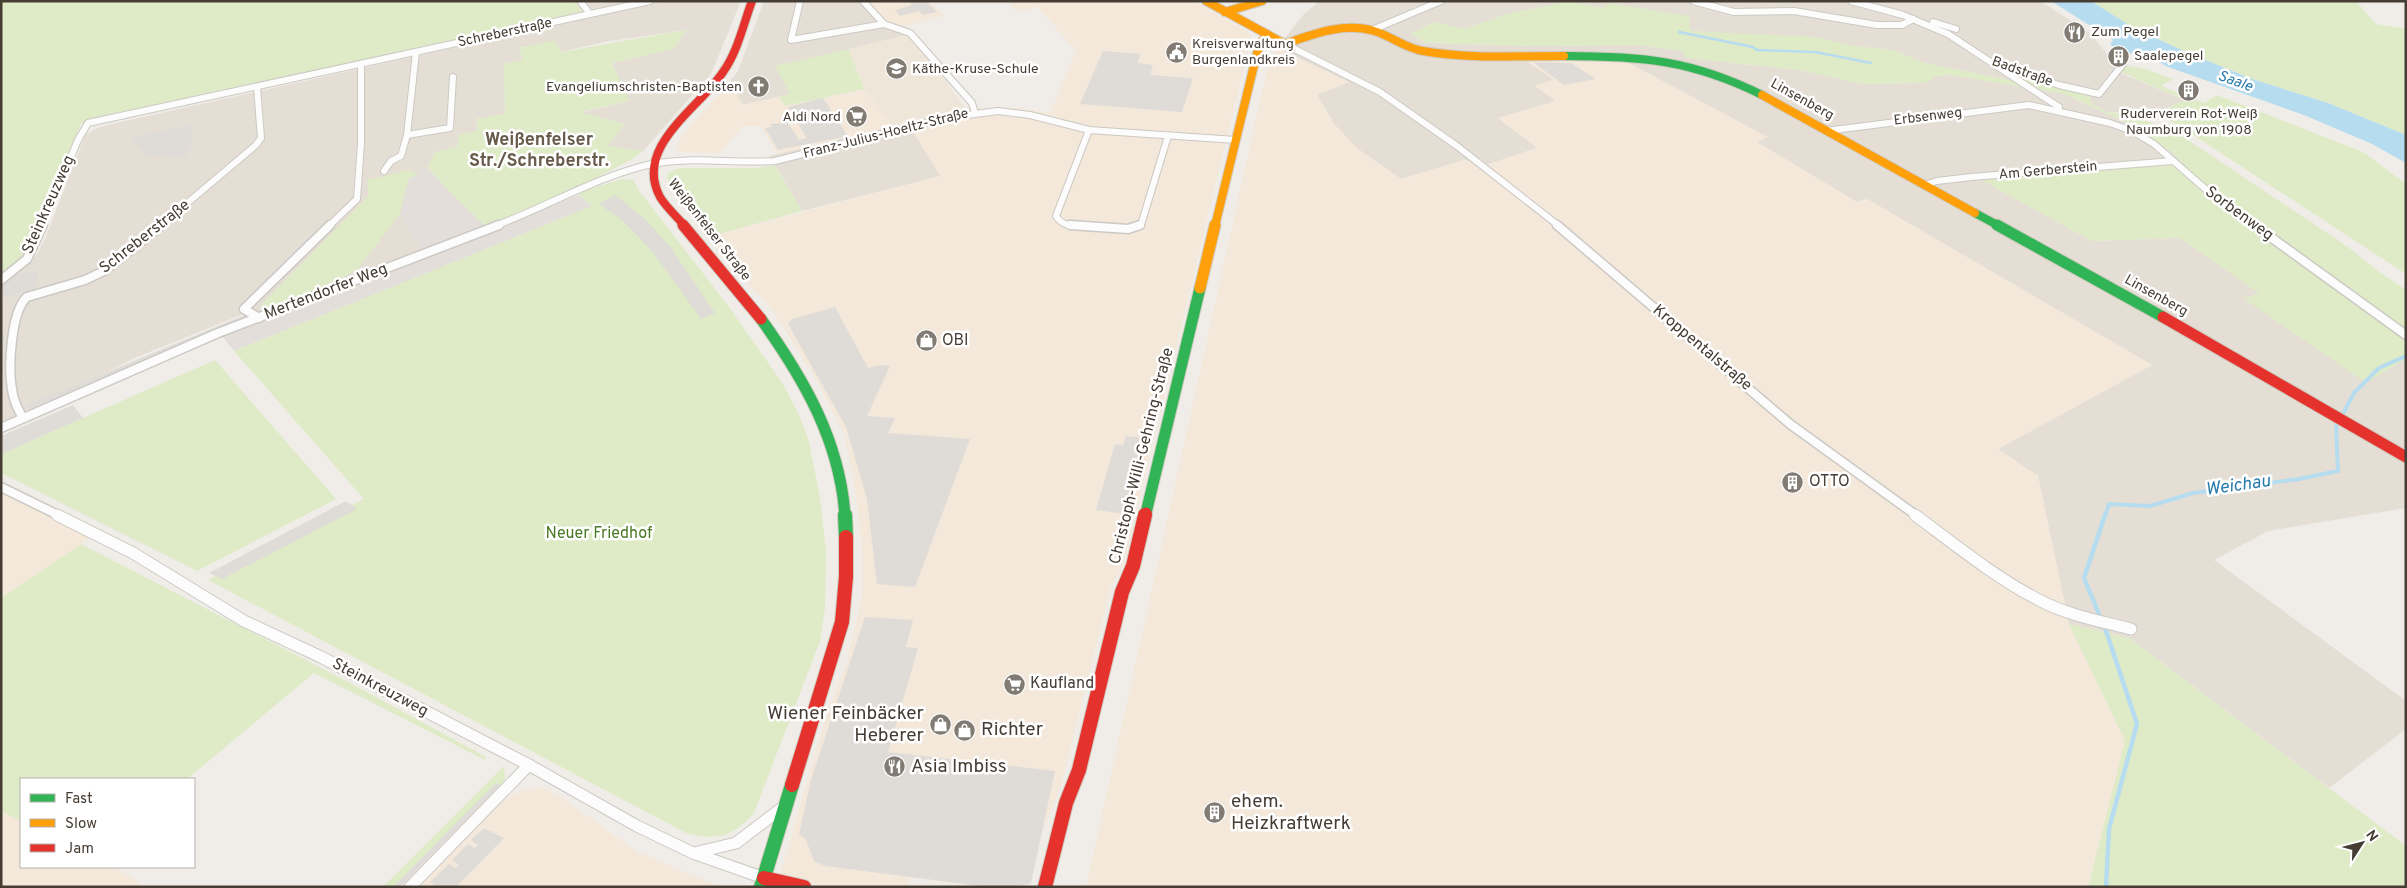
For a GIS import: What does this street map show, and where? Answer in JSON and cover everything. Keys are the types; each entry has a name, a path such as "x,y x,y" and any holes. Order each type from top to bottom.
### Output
{"main road":[{"name":"Weißenfelser Straße","path":"752,1 724,72 662,144 654,164 652,176 656,191 761,320 801,377 829,433 843,499 847,590 842,622 762,882"},
{"path":"1206,1 1285,44"},
{"path":"1225,12 1262,1"},
{"name":"Linsenberg","path":"1285,44 1330,30 1359,28 1372,30 1422,51 1640,56 1695,65 1731,77 2273,380 2406,457"},
{"name":"Christoph-Willi-Gehring-Straße","path":"1045,887 1066,803 1079,770 1122,592 1133,566 1260,42 1268,35"},
{"path":"762,882 804,887"}],"street":[{"path":"580,1 590,14"},
{"name":"Schreberstraße","path":"88,123 650,1"},
{"path":"800,1 791,40 884,24 898,27 910,33 972,103 975,113"},
{"path":"863,1 884,24"},
{"path":"1372,30 1441,1"},
{"path":"1693,1 1734,12 1794,11 1886,26 1904,24 1914,19"},
{"name":"Badstraße","path":"1851,1 1914,19 1956,28"},
{"name":"Badstraße","path":"1914,19 1952,36 1986,59 1998,62 2023,74 2076,90 2099,94 2123,64"},
{"name":"Kroppentalstraße","path":"1285,44 1380,92 1457,146 1590,251 1790,424 1968,554 2039,600 2068,612 2131,629"},
{"path":"384,170 391,161 401,156 407,135 416,52"},
{"name":"Sorbenweg","path":"1986,59 2025,83 2042,97 2066,112"},
{"path":"259,318 244,309 357,199 361,65"},
{"path":"407,135 450,128 453,77"},
{"name":"Schreberstraße","path":"23,418 17,409 9,388 7,373 20,303 27,297 85,280 104,271 148,237 256,145 261,138 257,87"},
{"path":"2029,105 2042,97"},
{"name":"Sorbenweg","path":"2029,105 2103,120 2132,131 2154,144 2216,197 2406,335"},
{"name":"Erbsenweg","path":"1826,131 2029,105"},
{"name":"Franz-Julius-Hoeltz-Straße","path":"654,164 690,160 747,163 775,160 945,118 975,113 1014,112 1089,130 1236,140"},
{"name":"Steinkreuzweg","path":"1,280 27,258 34,247 78,140 88,123"},
{"path":"1089,130 1056,216 1059,221 1067,225 1128,229 1141,225 1168,136"},
{"name":"Am Gerberstein","path":"1924,184 1937,180 2173,161"},
{"name":"Mertendorfer Weg","path":"1,428 218,333 533,212 620,173 654,164"},
{"name":"Steinkreuzweg","path":"1,487 133,553 244,621 320,657 529,765 637,826 693,853 762,882"},
{"path":"410,887 529,765"},
{"path":"693,853 736,843 784,806"}],"shaded area":[{"path":"585,1 638,1 597,10 591,9"},
{"path":"664,1 741,1 711,74 643,151 607,146 625,124 579,113 629,101 612,63 674,49 686,30 604,42 560,52 519,47 523,60 504,64 505,114 476,119 478,130 458,146 435,152 428,167 419,174 400,214 422,249 268,309 241,315 137,357 1,423 1,284 37,254 45,239 85,135 97,128 116,123"},
{"path":"764,1 867,1 885,22 904,26 912,34 776,66 791,94 743,105 733,88 724,88 738,71"},
{"path":"867,1 929,1 944,16 904,26 886,22"},
{"path":"909,1 926,1 937,12 923,15 919,11 900,16 895,10 912,5"},
{"path":"1006,1 1194,1 1252,34 1124,563 1111,587 1061,786 1043,831 1031,883 1016,887 988,887 910,878 907,887 777,887 824,723 847,661 863,592 863,555 855,488 845,436 813,374 766,302 749,286 708,237 940,176 907,122 965,108 1021,108 1050,113 1076,50 1037,7 1017,12"},
{"path":"1319,1 2029,1 2042,2 2090,33 2116,65 2114,70 2184,100 2157,113 2107,112 2091,103 2090,96 2025,77 2008,80 1925,63 1893,50 1693,31 1662,13 1609,3 1604,8 1567,2 1507,14 1465,29 1434,22 1411,34 1426,43 1534,46 1638,45 1682,51 1687,58 1800,70 1862,84 1925,83 1936,76 1951,75 2065,94 2129,124 2173,153 2182,164 1982,180 2092,241 2180,238 2261,294 2244,298 2406,359 2406,508 2268,531 2214,560 2406,701 2406,729 2329,788 2129,638 2069,624 2038,476 1998,449 2152,365 1867,199 1857,202 1756,142 1767,137 1619,58 1524,59 1554,80 1535,86 1556,101 1498,118 1537,148 1483,166 1464,160 1401,179 1358,149 1334,124 1317,95 1348,82 1277,48 1303,15"},
{"name":"Käthe-Kruse-Schule","path":"912,34 965,108 893,126 864,89 848,49"},
{"path":"1277,48 1349,82 1317,95 1334,124 1358,149 1401,179 1464,160 1483,166 1537,148 1498,118 1556,101 1535,85 1554,80 1523,59 1619,58 1768,137 1757,142 1857,202 1869,200 2152,365 1998,449 2038,476 2069,624 2125,741 2088,887 1086,887 1261,96 1268,68"},
{"path":"1103,51 1141,54 1137,63 1153,65 1150,75 1193,78 1182,112 1080,104"},
{"path":"1533,62 1571,63 1596,79 1564,85"},
{"path":"724,88 733,88 743,105 779,97 785,106 864,89 893,126 778,154 760,126 742,126 720,153 681,152 676,148 680,138"},
{"path":"823,98 848,136 778,150 765,128 772,127 770,124 788,123 799,140 807,138 788,107"},
{"path":"907,122 941,176 802,211 770,156"},
{"path":"193,124 192,144 185,158 149,156 144,154 131,138"},
{"path":"428,167 444,186 485,226 422,249 400,214 409,178"},
{"path":"579,195 592,206 234,351 221,335"},
{"path":"615,195 646,220 671,248 715,313 701,319 652,251 622,220 599,204"},
{"path":"39,270 35,290 1,298 1,284 10,277"},
{"path":"835,307 868,368 881,365 890,366 867,416 895,418 888,433 970,439 915,587 877,584 867,499 846,427 788,324 792,319"},
{"path":"247,314 252,318 29,410 25,406"},
{"path":"73,405 83,418 1,454 1,436"},
{"path":"1126,436 1146,438 1126,514 1096,510 1115,444 1123,445"},
{"path":"1,487 95,535 1,598"},
{"path":"346,501 357,509 222,579 209,573"},
{"path":"865,617 913,620 906,647 918,648 888,752 1055,771 1031,883 1016,887 988,887 825,866 814,861 806,840 799,834 811,780"},
{"path":"496,783 501,785 400,887 393,887"},
{"path":"543,788 561,797 638,852 719,887 420,887 504,800 526,789"},
{"path":"1,812 20,821 20,868 116,868 145,887 1,887"},
{"path":"484,828 504,838 456,887 437,887 430,882 449,864 456,868 459,865 452,860 468,844 475,848 478,845 471,840"}],"green space":[{"path":"1,1 574,1 584,13 97,117 81,124 31,245 23,258 1,277"},
{"path":"2091,1 2356,1 2376,24 2406,29 2406,135 2328,103 2252,79 2186,52 2132,27"},
{"path":"1567,2 1604,8 1609,3 1689,16 1690,28 1693,31 1817,37 1854,46 1893,50 1925,63 2008,80 2025,77 2090,96 2091,103 2107,112 2126,114 2155,124 2185,138 2348,247 2406,290 2406,359 2366,383 2243,298 2260,294 2180,238 2092,241 1981,180 2182,164 2173,153 2129,124 2065,94 1951,75 1936,76 1925,83 1862,84 1800,70 1686,58 1682,51 1638,45 1534,46 1426,43 1411,34 1434,22 1465,29 1507,14"},
{"path":"686,30 674,49 612,63 629,101 580,112 625,124 608,146 643,151 634,158 575,189 485,226 444,186 428,167 435,152 458,146 458,135 478,130 476,119 505,114 504,64 523,60 519,48 555,40 561,52"},
{"path":"848,49 864,89 785,106 779,97 790,94 775,66"},
{"path":"2125,65 2149,70 2173,79 2161,86 2204,103 2217,95 2363,152 2406,184 2406,274 2178,125 2156,114 2184,100 2121,72"},
{"path":"775,165 802,211 708,237 667,179 668,173 680,168 757,168"},
{"path":"408,170 419,174 409,178 400,214 358,269 330,284 268,309 261,305 369,195 367,180"},
{"name":"Neuer Friedhof","path":"622,179 634,180 637,188 729,307 783,384 799,415 809,442 820,498 826,551 825,608 820,641 754,813 731,832 715,837 686,833 208,580 255,553 364,499 234,351 592,206 579,195 584,191"},
{"path":"215,360 336,499 197,571 1,473 1,454"},
{"path":"81,544 354,685 486,757 485,760 314,673 188,778 20,778 20,820 1,811 1,598"},
{"path":"2069,624 2129,638 2406,846 2406,887 2088,887 2125,741"},
{"path":"504,766 505,779 501,785 496,783 393,887 383,887"}],"water":[{"name":"Saale","path":"2051,1 2091,1 2132,27 2186,52 2252,79 2328,103 2406,135 2406,163 2372,144 2304,115 2168,67 2141,52 2122,54 2110,44 2113,40"}],"waterway":[{"path":"1679,32 1753,47 1757,50 1815,52 1871,63"},
{"name":"Weichau","path":"2105,516 2109,504 2150,506 2193,493 2299,479 2338,471 2336,427 2354,393 2379,368 2406,356"},
{"name":"Weichau","path":"2099,614 2084,578 2105,515"},
{"name":"Weichau","path":"2105,628 2137,724 2109,829 2106,887"}],"traffic: fast":[{"path":"1564,56 1642,58 1666,61 1712,72 1762,95"},
{"path":"1975,213 2163,317"},
{"path":"1146,513 1200,288"},
{"path":"761,319 796,370 822,421 832,447 839,475 844,505 846,537"},
{"path":"761,887 792,785"}],"traffic: slow":[{"path":"1206,1 1285,44 1329,30 1363,28 1423,51 1476,56 1564,56"},
{"path":"1225,12 1262,1"},
{"path":"1200,288 1257,53 1261,42 1268,35"},
{"path":"1762,95 1975,213"}],"traffic: jam":[{"path":"752,1 728,65 714,85 678,122 659,150 654,165 654,180 661,198 761,319"},
{"path":"2163,317 2406,457"},
{"path":"1045,887 1066,803 1079,770 1122,592 1133,566 1146,513"},
{"path":"792,785 842,622 846,577 846,537"},
{"path":"764,878 804,887"}],"place":[{"name":"Zum Pegel","path":"2075,32"},
{"name":"Kreisverwaltung Burgenlandkreis","path":"1176,52"},
{"name":"Saalepegel","path":"2118,56"},
{"name":"Käthe-Kruse-Schule","path":"896,69"},
{"name":"Evangeliumschristen-Baptisten","path":"758,87"},
{"name":"Ruderverein Rot-Weiß Naumburg von 1908","path":"2189,91"},
{"name":"Aldi Nord","path":"857,117"},
{"name":"OBI","path":"926,341"},
{"name":"OTTO","path":"1793,482"},
{"name":"Kaufland","path":"1014,684"},
{"name":"Wiener Feinbäcker Heberer","path":"940,725"},
{"name":"Richter","path":"965,730"},
{"name":"Asia Imbiss","path":"895,767"},
{"name":"ehem. Heizkraftwerk","path":"1215,813"}],"district":[{"name":"Weißenfelser Str./Schreberstr.","path":"539,150"}]}
